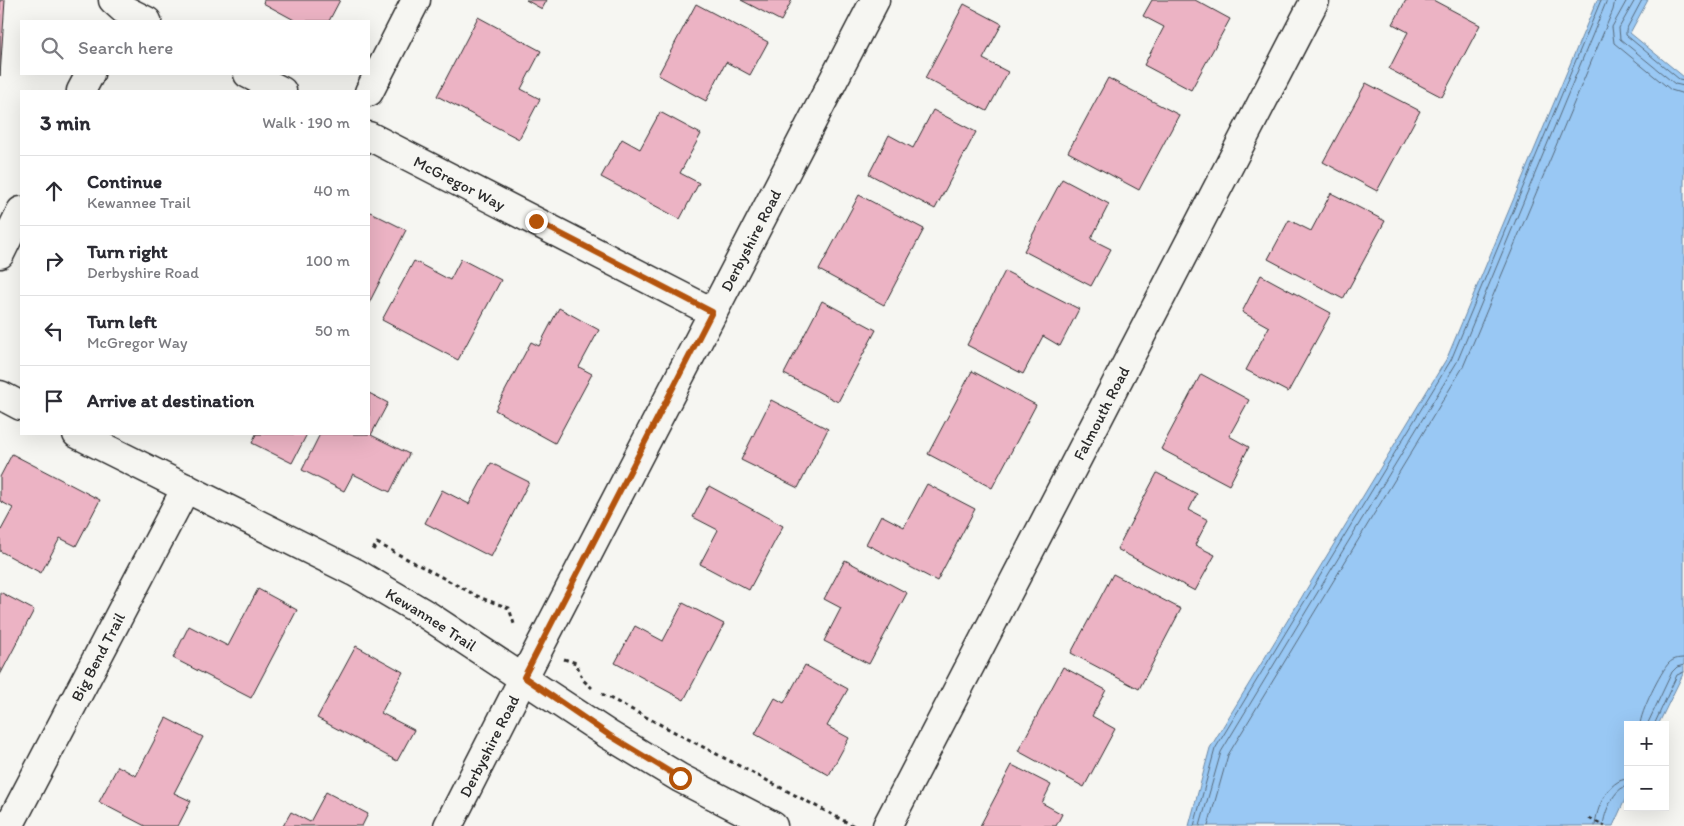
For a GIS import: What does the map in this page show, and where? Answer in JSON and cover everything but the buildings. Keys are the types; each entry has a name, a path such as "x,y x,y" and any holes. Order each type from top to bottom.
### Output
{"street":[{"path":"370,90 416,0"},
{"name":"Derbyshire Road","path":"448,826 712,312 875,0"},
{"name":"Falmouth Road","path":"887,826 1315,0"},
{"path":"117,10 144,20"},
{"path":"82,90 89,75"},
{"path":"250,75 280,90"},
{"name":"McGregor Way","path":"370,137 712,312"},
{"path":"0,254 20,214"},
{"path":"0,395 20,405"},
{"name":"Kewannee Trail","path":"80,435 356,573 427,615 524,677 609,735 664,768 773,826"},
{"name":"Big Bend Trail","path":"9,826 186,488"}],"path":[{"path":"564,659 576,663 582,680 598,692 854,826"},
{"path":"1588,818 1605,826"}],"water":[{"path":"1597,0 1648,0 1630,33 1684,77 1684,672 1660,721 1624,721 1624,802 1613,826 1189,826 1210,748 1447,358"}],"route":[{"path":"536,221 712,312 524,677 609,735 680,778"}]}
